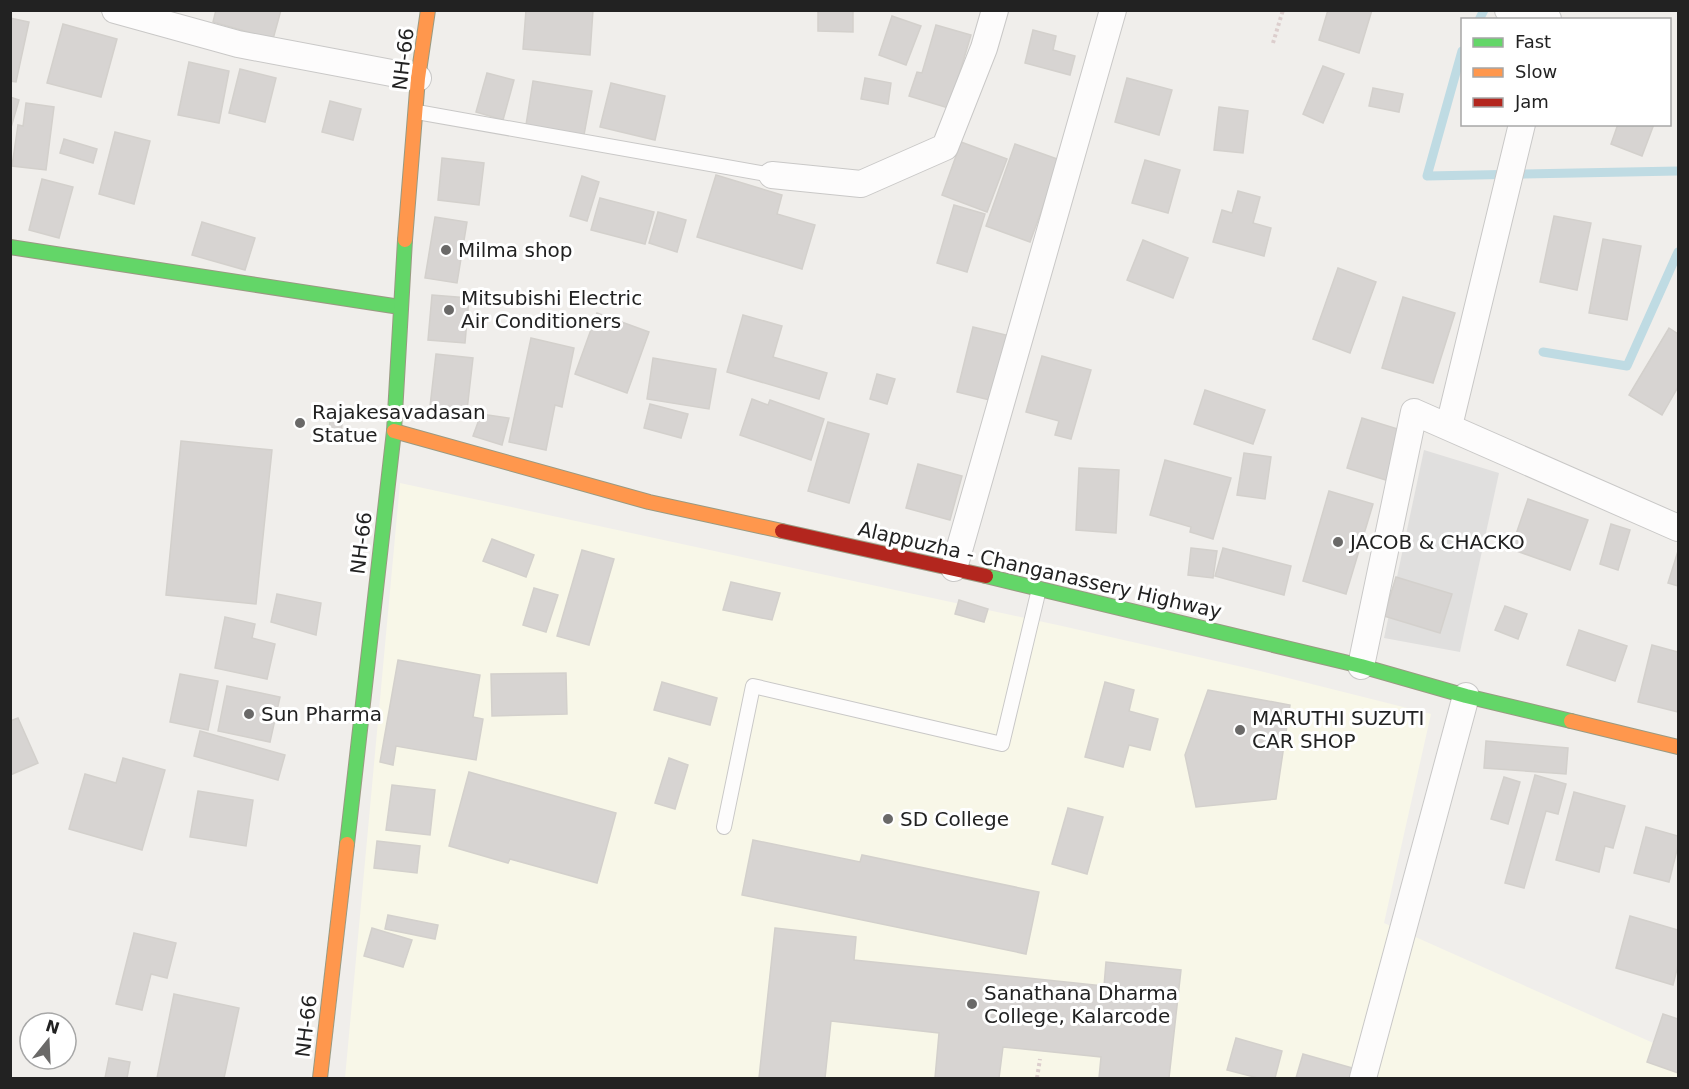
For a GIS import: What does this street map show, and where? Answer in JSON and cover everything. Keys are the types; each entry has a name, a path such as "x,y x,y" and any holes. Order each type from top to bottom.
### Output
{"main road":[{"name":"NH-66","path":"320,1078 394,431 400,308 418,78 428,10"},
{"path":"10,247 400,308"},
{"name":"Alappuzha - Changanassery Highway","path":"394,431 649,502 954,568 1361,666 1466,696 1678,747"}],"street":[{"path":"115,10 238,44 418,78"},
{"path":"772,175 861,184 945,147 984,48 995,10"},
{"path":"954,568 1113,10"},
{"path":"1508,10 1544,18"},
{"path":"1449,426 1522,126"},
{"path":"1361,666 1414,412 1678,528"},
{"path":"1363,1078 1466,696"}],"lane":[{"path":"417,112 772,175"},
{"path":"724,827 753,686 1002,744 1040,589"}],"path":[{"path":"1273,43 1283,10"},
{"path":"1037,1078 1040,1059"}],"shaded area":[{"path":"1424,450 1499,473 1460,652 1384,638"},
{"name":"SD College","path":"400,483 1062,626 1260,671 1431,714 1384,923 1678,1054 1678,1078 345,1078"}],"building":[{"path":"216,10 281,10 273,39 213,22"},
{"path":"526,10 593,10 590,55 523,49"},
{"path":"818,10 853,10 853,32 818,31"},
{"path":"1328,10 1372,10 1359,53 1319,40"},
{"path":"892,16 921,26 906,65 879,55"},
{"path":"10,18 29,22 16,82 10,81"},
{"path":"63,24 117,39 101,97 47,83"},
{"path":"936,25 971,35 956,85 958,111 909,96 917,72 922,73"},
{"path":"1033,30 1056,36 1053,50 1075,56 1070,75 1025,63"},
{"path":"189,62 229,71 219,123 178,115"},
{"path":"1323,66 1344,74 1323,123 1303,114"},
{"path":"240,69 276,78 265,122 229,113"},
{"path":"487,73 514,80 503,120 476,112"},
{"path":"865,78 891,83 888,104 861,99"},
{"path":"1127,78 1172,90 1159,135 1115,122"},
{"path":"533,81 592,91 584,135 526,125"},
{"path":"611,83 665,96 655,140 600,127"},
{"path":"1373,88 1403,94 1399,112 1369,106"},
{"path":"10,97 19,100 10,131"},
{"path":"330,101 361,109 353,140 322,132"},
{"path":"26,103 54,107 46,170 12,166 18,125 23,126"},
{"path":"1219,107 1248,111 1243,153 1214,150"},
{"path":"1617,126 1653,126 1642,156 1611,144"},
{"path":"115,132 150,141 134,204 99,194"},
{"path":"64,139 97,149 93,163 60,153"},
{"path":"961,142 1007,159 987,212 942,195"},
{"path":"1015,144 1060,160 1030,242 986,226"},
{"path":"442,158 484,163 479,205 438,200"},
{"path":"1145,160 1180,170 1168,213 1132,203"},
{"path":"716,175 782,195 777,214 815,225 802,269 697,237"},
{"path":"582,176 599,182 587,221 570,216"},
{"path":"42,179 73,187 59,238 29,230"},
{"path":"1238,191 1260,197 1253,223 1271,228 1264,256 1213,242 1222,210 1232,213"},
{"path":"600,198 654,212 645,244 591,230"},
{"path":"954,205 985,214 967,272 937,263"},
{"path":"658,212 686,220 677,252 649,243"},
{"path":"1554,216 1591,223 1577,290 1540,282"},
{"name":"Milma shop","path":"435,217 467,222 457,283 425,278"},
{"path":"202,222 255,238 245,270 192,255"},
{"path":"1603,239 1641,246 1627,320 1589,313"},
{"path":"1143,240 1188,258 1173,298 1127,280"},
{"path":"1338,268 1376,282 1350,353 1313,339"},
{"name":"Mitsubishi Electric Air Conditioners","path":"432,295 469,298 465,343 428,340"},
{"path":"1403,297 1455,313 1433,383 1382,368"},
{"path":"597,313 649,332 627,393 575,374"},
{"path":"743,315 782,326 773,357 827,373 819,399 727,372"},
{"path":"973,327 1010,336 994,401 957,392"},
{"path":"1669,328 1678,334 1678,387 1662,415 1629,395"},
{"path":"531,338 574,348 562,407 555,405 546,450 509,442"},
{"path":"436,354 473,358 466,419 429,415"},
{"path":"1042,356 1091,370 1071,439 1055,435 1059,421 1026,412"},
{"path":"653,358 716,369 709,409 647,399"},
{"path":"877,374 895,379 887,404 870,399"},
{"path":"1205,390 1265,410 1253,444 1194,424"},
{"path":"752,399 768,405 770,400 824,419 811,460 740,435"},
{"path":"650,404 688,414 681,438 644,428"},
{"path":"331,413 343,416 341,433 329,430"},
{"path":"481,414 509,418 502,445 473,436"},
{"path":"1362,418 1404,431 1389,481 1347,468"},
{"path":"828,422 869,434 849,503 808,491"},
{"path":"181,441 272,450 256,604 166,595"},
{"path":"1244,453 1271,457 1265,499 1237,495"},
{"path":"1165,460 1231,478 1213,539 1190,532 1191,527 1150,515"},
{"path":"918,464 962,476 950,520 906,508"},
{"path":"1079,468 1119,470 1116,533 1076,530"},
{"name":"JACOB & CHACKO","path":"1329,491 1373,504 1346,594 1303,581"},
{"path":"1528,499 1588,520 1570,570 1511,549"},
{"path":"1611,524 1630,530 1618,570 1600,564"},
{"path":"492,539 534,555 526,577 483,561"},
{"path":"1191,548 1217,551 1213,578 1188,575"},
{"path":"1223,548 1291,566 1284,595 1215,576"},
{"path":"582,550 614,559 589,645 557,636"},
{"path":"1678,551 1678,586 1668,583"},
{"path":"1396,577 1452,594 1440,633 1384,616"},
{"path":"731,582 780,593 772,620 723,610"},
{"path":"534,588 558,595 546,632 523,625"},
{"path":"277,594 321,603 316,635 271,622"},
{"path":"959,600 988,609 984,622 955,614"},
{"path":"1505,606 1527,614 1518,639 1495,630"},
{"path":"225,617 255,624 252,638 275,644 267,679 215,668"},
{"path":"1579,630 1627,646 1615,681 1567,665"},
{"path":"1652,645 1678,652 1678,712 1638,702"},
{"path":"398,660 480,675 473,717 483,719 476,760 396,746 393,765 380,762"},
{"path":"566,673 567,714 492,716 491,674"},
{"path":"180,674 218,681 208,730 170,722"},
{"path":"662,682 717,698 710,725 654,710"},
{"path":"1105,682 1134,690 1129,711 1158,719 1150,750 1129,745 1123,767 1085,757"},
{"name":"Sun Pharma","path":"227,686 280,697 270,742 218,731"},
{"name":"MARUTHI SUZUTI CAR SHOP","path":"1208,690 1290,705 1276,799 1196,807 1185,755"},
{"path":"18,718 38,763 10,775 10,721"},
{"path":"200,731 285,755 278,780 194,756"},
{"path":"1486,741 1568,748 1566,774 1484,768"},
{"path":"123,758 165,770 142,850 69,829 85,774 116,783"},
{"path":"669,758 688,765 675,809 655,803"},
{"path":"469,772 616,813 597,883 510,859 508,863 449,846"},
{"path":"1535,775 1566,784 1558,814 1546,811 1524,888 1505,883"},
{"path":"1504,777 1520,782 1508,824 1491,819"},
{"path":"392,785 435,790 430,835 386,830"},
{"path":"198,791 253,800 246,846 190,837"},
{"path":"1574,792 1625,806 1613,848 1605,846 1599,872 1556,860"},
{"path":"1068,808 1103,817 1087,874 1052,864"},
{"path":"1646,827 1678,836 1678,846 1669,882 1634,873"},
{"path":"753,840 860,862 862,855 1039,892 1026,954 742,895"},
{"path":"377,841 420,846 417,873 374,868"},
{"path":"388,915 438,925 435,939 385,929"},
{"path":"1630,916 1678,930 1678,965 1673,985 1616,968"},
{"path":"372,928 412,940 403,967 364,956"},
{"name":"Sanathana Dharma College, Kalarcode","path":"775,928 856,937 854,960 1104,986 1106,962 1181,970 1169,1078 1099,1078 1101,1057 1003,1047 999,1078 935,1078 939,1033 831,1021 825,1078 759,1078"},
{"path":"134,933 176,943 167,978 151,974 142,1010 116,1004"},
{"path":"174,994 239,1008 224,1078 157,1078"},
{"path":"1663,1014 1678,1019 1678,1073 1647,1062"},
{"path":"1236,1038 1282,1051 1275,1078 1258,1078 1227,1070"},
{"path":"1303,1054 1363,1071 1361,1078 1296,1078"},
{"path":"109,1058 130,1062 127,1078 105,1078"}],"waterway":[{"path":"1480,18 1484,10"},
{"path":"1461,55 1427,176 1678,171"},
{"path":"1543,352 1627,366 1678,252"}],"traffic: fast":[{"path":"347,844 394,431 405,240"},
{"path":"10,247 400,307"},
{"path":"986,576 1361,666 1466,696 1571,721"}],"traffic: slow":[{"path":"405,240 418,78 428,10"},
{"path":"394,431 649,502 782,531"},
{"path":"1571,721 1678,747"},
{"path":"320,1078 347,844"}],"traffic: jam":[{"path":"782,531 986,576"}],"place":[{"name":"Milma shop","path":"446,250"},
{"name":"Mitsubishi Electric Air Conditioners","path":"449,310"},
{"name":"Rajakesavadasan Statue","path":"300,423"},
{"name":"JACOB & CHACKO","path":"1338,542"},
{"name":"Sun Pharma","path":"249,714"},
{"name":"MARUTHI SUZUTI CAR SHOP","path":"1240,730"},
{"name":"SD College","path":"888,819"},
{"name":"Sanathana Dharma College, Kalarcode","path":"972,1004"}]}
